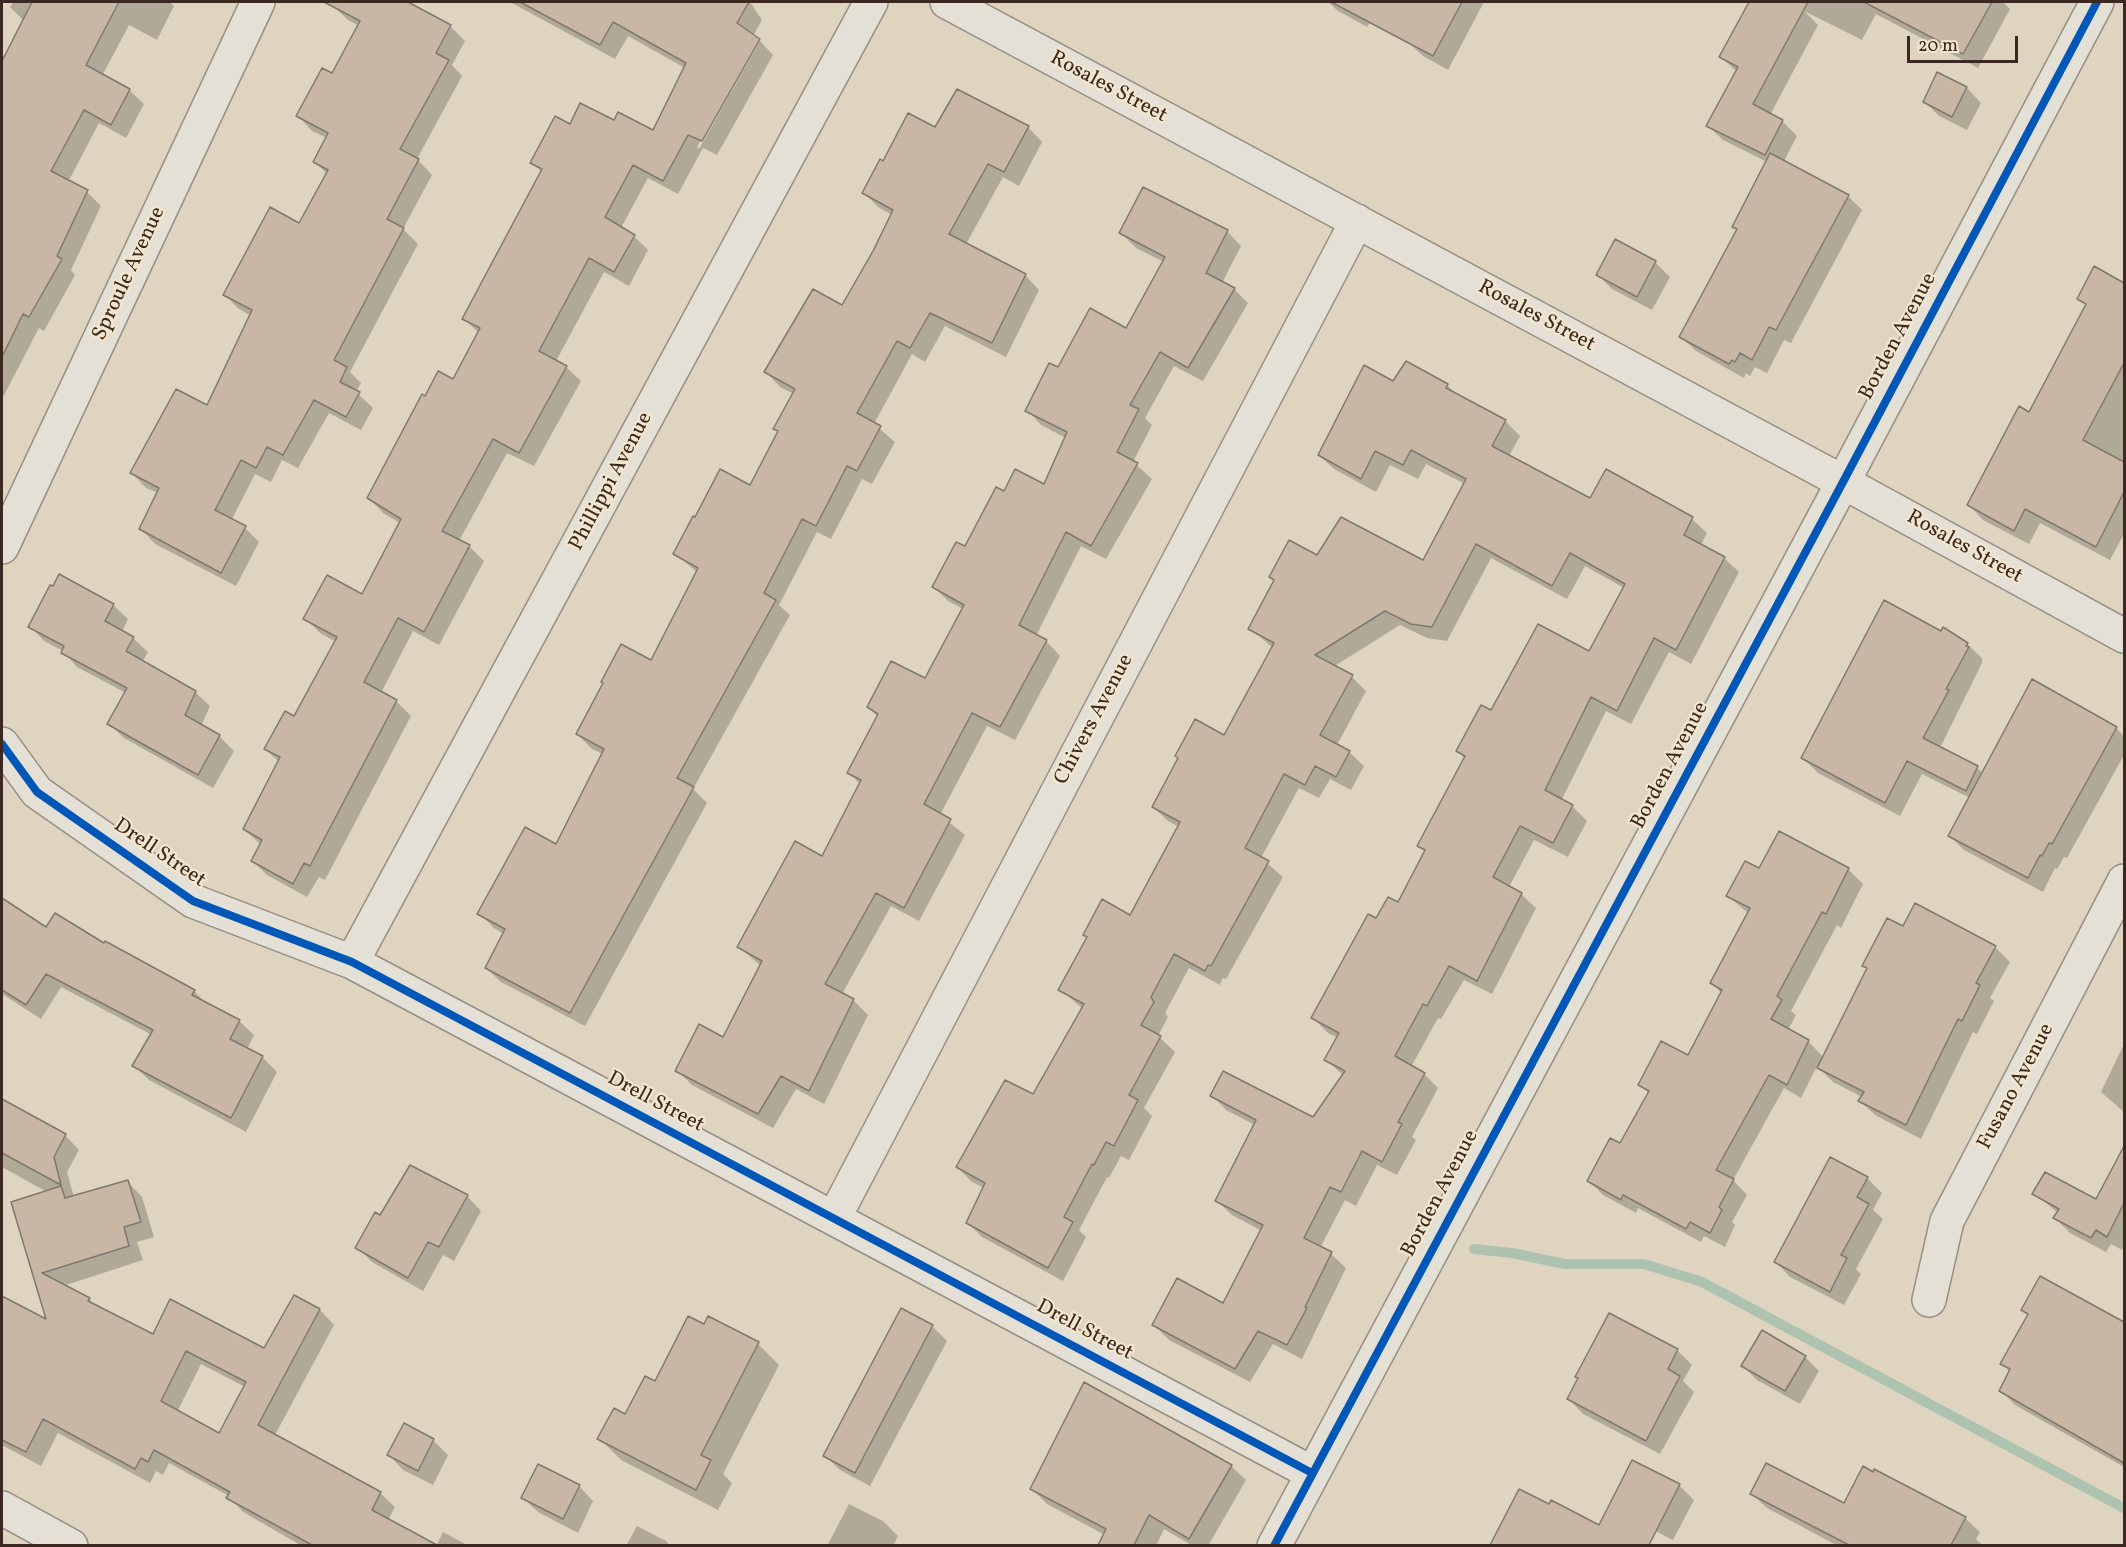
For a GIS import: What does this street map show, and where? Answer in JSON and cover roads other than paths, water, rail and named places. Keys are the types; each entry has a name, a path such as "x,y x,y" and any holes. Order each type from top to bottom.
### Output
{"street":[{"name":"Sproule Avenue","path":"2,547 258,2"},
{"name":"Phillippi Avenue","path":"352,962 871,2"},
{"name":"Rosales Street","path":"947,2 1843,482 2124,636"},
{"name":"Borden Avenue","path":"1274,1545 2097,2"},
{"name":"Chivers Avenue","path":"834,1218 1357,221"},
{"name":"Drell Street","path":"2,744 37,792 193,902 352,962 1312,1473"},
{"name":"Fusano Avenue","path":"1929,1300 1947,1221 2124,881"},
{"path":"2,1508 71,1545"}],"waterway":[{"path":"1474,1249 1512,1253 1565,1264 1644,1264 1702,1282 2124,1508"}]}
